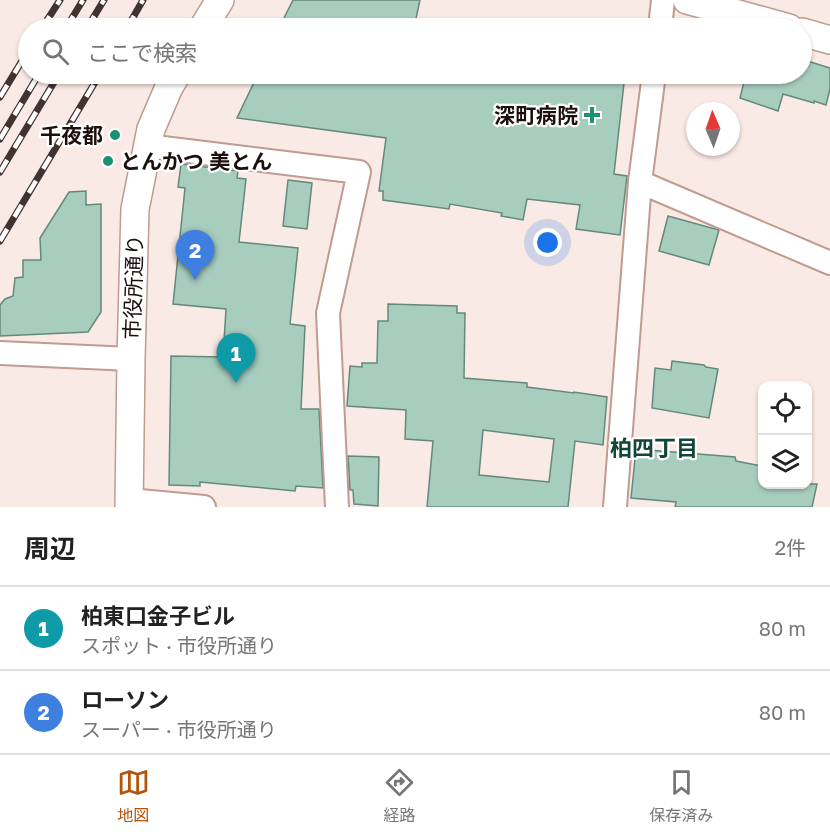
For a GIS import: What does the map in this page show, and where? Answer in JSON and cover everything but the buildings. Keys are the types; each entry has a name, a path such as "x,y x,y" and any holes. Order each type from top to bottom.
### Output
{"street":[{"path":"209,18 220,0"},
{"path":"661,18 663,0"},
{"path":"687,0 753,18"},
{"path":"812,35 830,40"},
{"name":"市役所通り","path":"129,503 135,209 151,129 171,84"},
{"path":"615,507 640,182 653,84"},
{"path":"147,146 359,172 328,313 337,507"},
{"path":"640,182 830,263"},
{"path":"0,352 131,359"},
{"path":"129,503 204,507"}],"railway":[{"path":"48,18 60,0"},
{"path":"72,18 83,0"},
{"path":"93,18 104,0"},
{"path":"133,18 143,0"},
{"path":"0,97 18,67"},
{"path":"0,139 33,84"},
{"path":"0,172 53,84"},
{"path":"0,241 94,84"}],"place":[{"name":"深町病院","path":"592,115"},
{"name":"千夜都","path":"115,135"},
{"name":"とんかつ 美とん","path":"108,161"},
{"name":"ローソン","path":"195,280"},
{"name":"柏東口金子ビル","path":"236,383"}],"district":[{"name":"柏四丁目","path":"654,447"}]}
